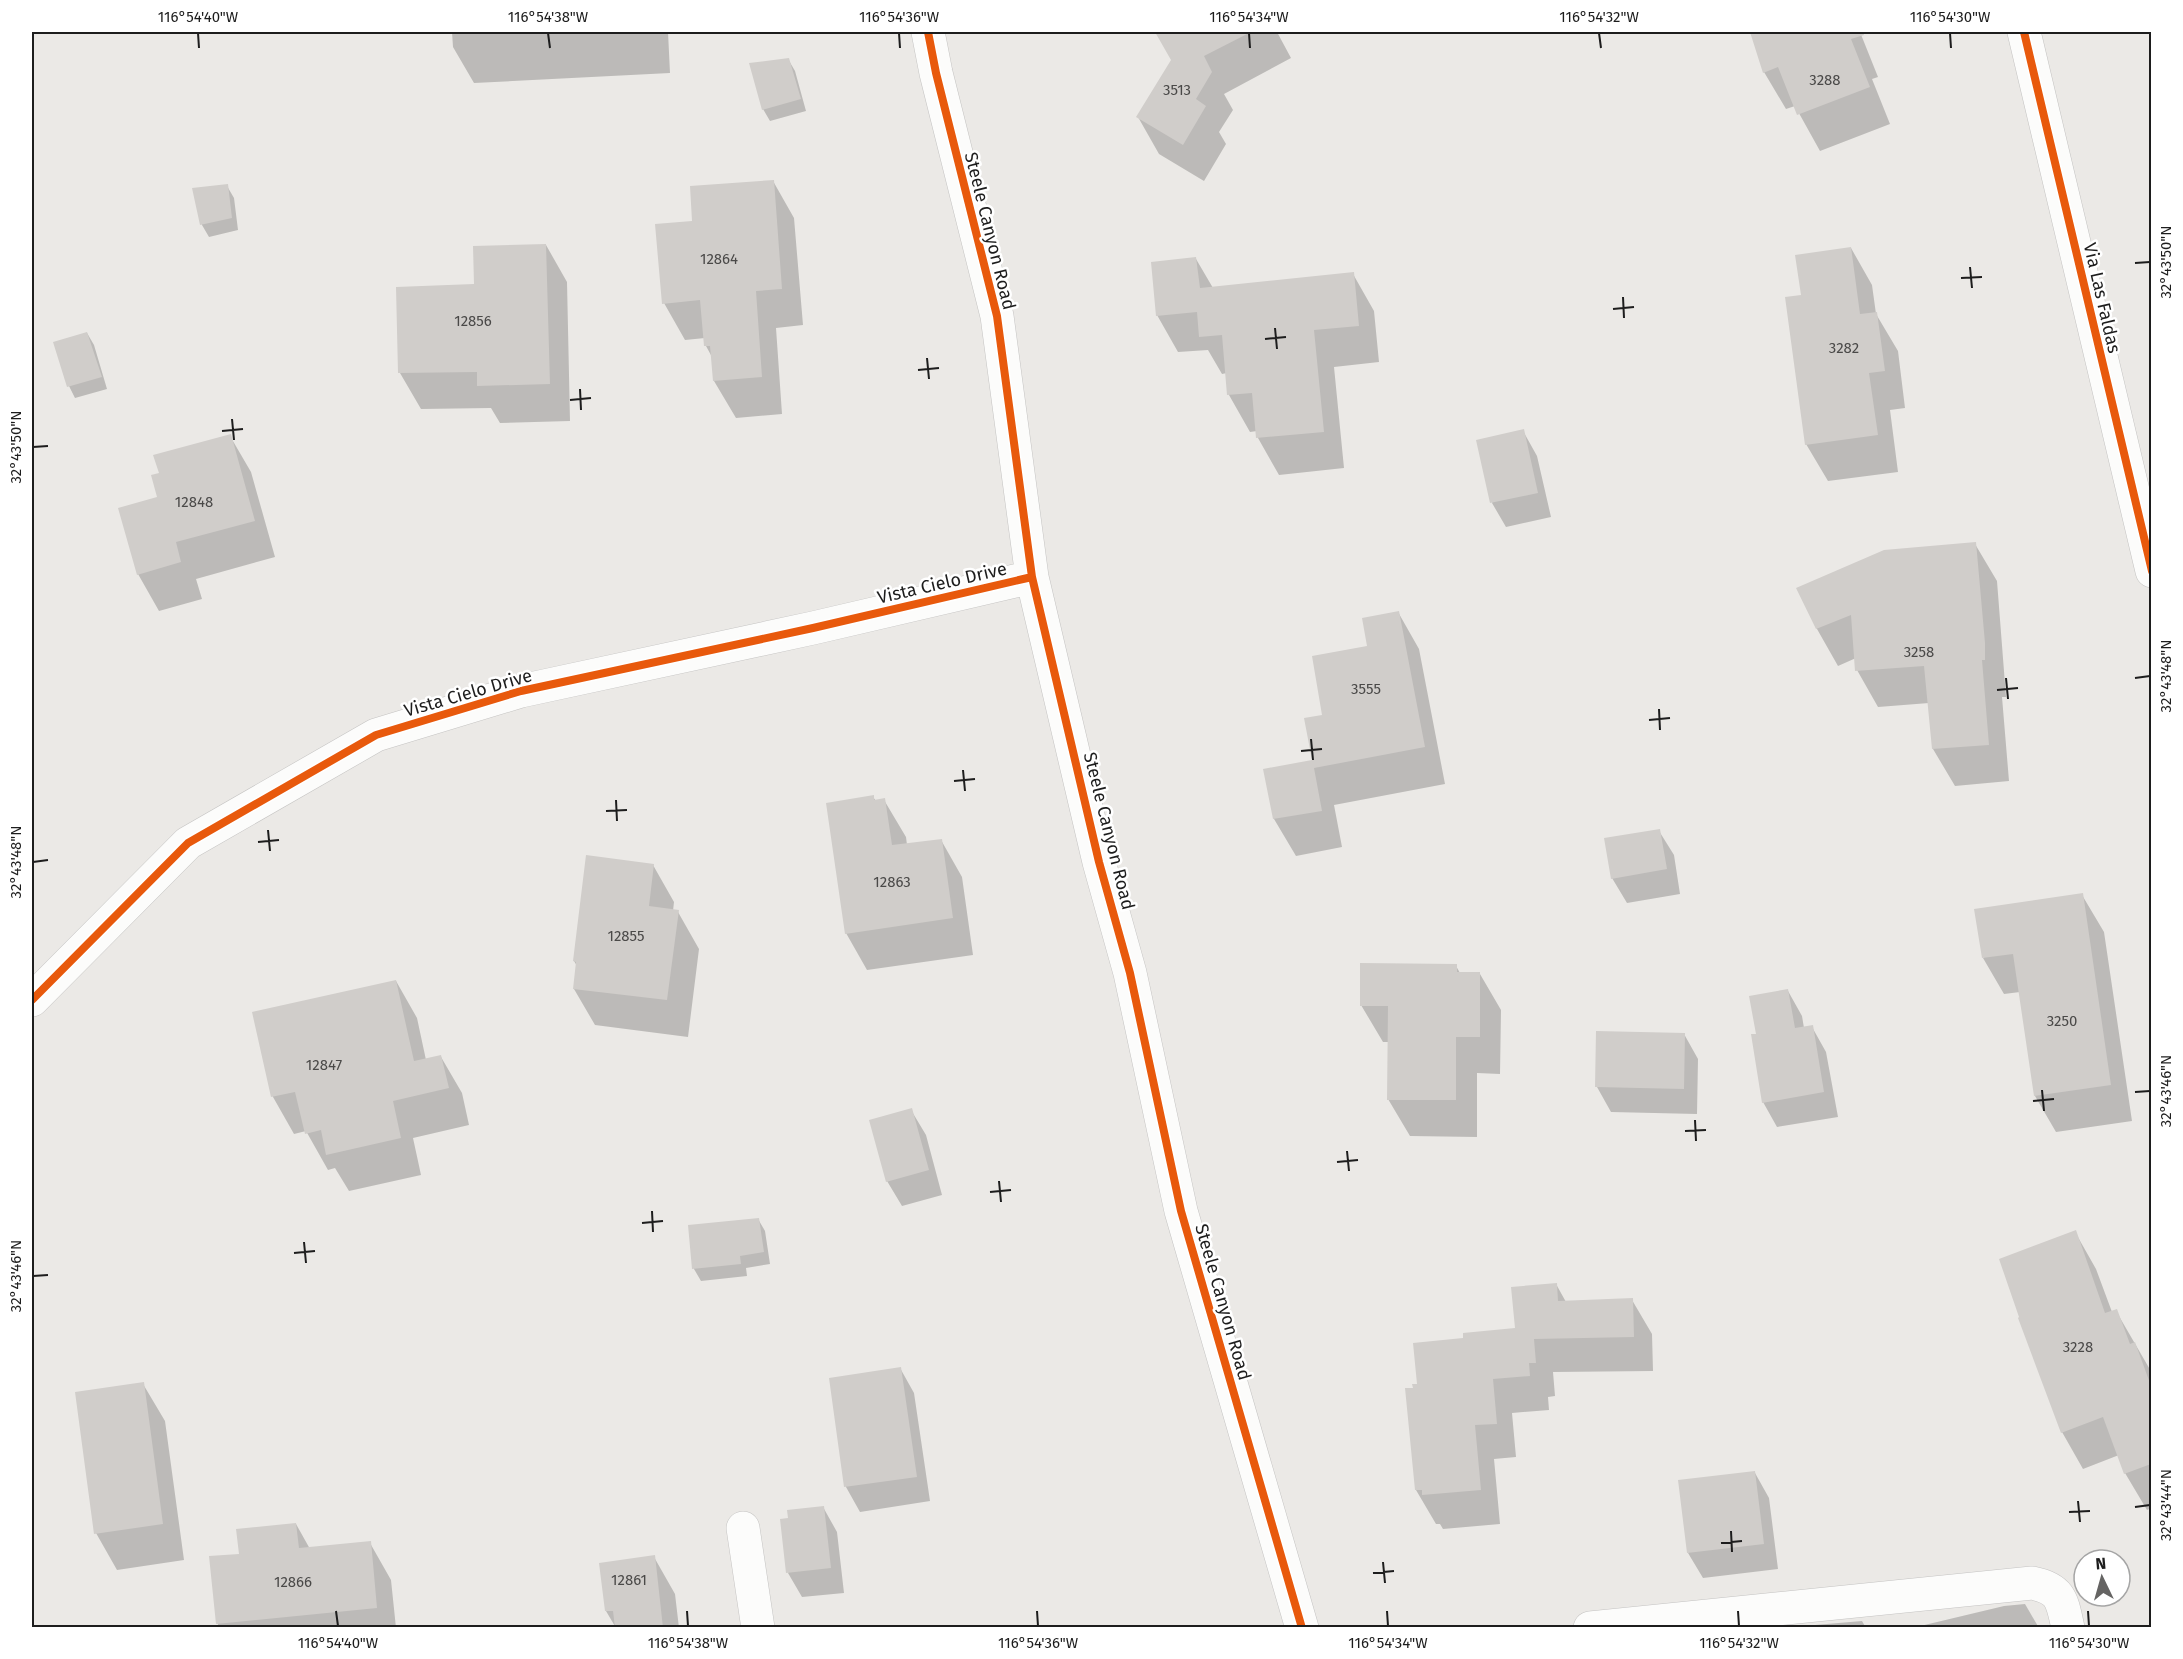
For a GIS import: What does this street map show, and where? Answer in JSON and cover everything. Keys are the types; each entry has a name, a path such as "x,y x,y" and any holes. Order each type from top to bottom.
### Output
{"street":[{"name":"Steele Canyon Road","path":"928,32 936,73 997,316 1032,577 1099,862 1130,973 1181,1211 1302,1628"},
{"name":"Via Las Faldas","path":"2024,32 2151,571"},
{"name":"Vista Cielo Drive","path":"32,1000 188,843 376,735 521,691 790,633 1032,577"},
{"path":"743,1528 758,1628"},
{"path":"1590,1628 2032,1583 2049,1586 2062,1599 2068,1628"}],"building":[{"path":"1155,32 1251,32 1204,56 1212,72 1196,99 1206,106 1183,145 1136,117 1171,60"},
{"path":"1750,32 1863,32 1864,35 1851,39 1870,87 1797,115 1778,67 1763,73"},
{"path":"789,58 801,99 762,110 749,63"},
{"path":"774,180 782,289 756,291 762,377 713,381 710,346 704,346 700,300 662,304 655,224 692,221 690,186"},
{"path":"228,184 232,218 200,225 192,188"},
{"path":"546,244 550,384 477,386 477,372 398,373 396,287 474,284 473,246"},
{"path":"1851,247 1860,314 1877,312 1885,371 1869,373 1878,435 1805,445 1785,297 1801,295 1795,255"},
{"path":"1196,257 1200,288 1354,272 1359,326 1314,330 1324,432 1256,438 1252,393 1227,395 1222,335 1199,337 1197,312 1156,316 1151,262"},
{"path":"87,332 102,377 67,387 53,342"},
{"path":"1524,429 1538,493 1490,503 1476,440"},
{"path":"231,434 255,521 176,542 181,562 137,575 118,508 157,497 151,475 159,473 153,455"},
{"path":"1976,542 1985,643 1985,660 1982,660 1989,745 1932,749 1924,666 1855,671 1851,615 1816,629 1796,588 1884,550"},
{"path":"1399,611 1425,747 1314,768 1322,811 1273,819 1263,769 1312,760 1304,718 1322,715 1312,656 1367,646 1362,618"},
{"path":"874,795 874,800 885,798 892,845 942,839 953,918 845,934 826,803"},
{"path":"1660,829 1667,869 1611,879 1604,838"},
{"path":"586,855 654,864 649,906 679,910 667,1000 573,989 576,962 573,961"},
{"path":"2083,893 2111,1085 2034,1096 2013,954 1982,958 1974,909"},
{"path":"1360,963 1457,964 1457,972 1480,972 1480,1037 1456,1037 1456,1100 1387,1100 1388,1006 1360,1006"},
{"path":"396,980 414,1061 441,1055 449,1088 393,1101 401,1138 326,1155 321,1130 305,1134 295,1092 271,1097 252,1012"},
{"path":"1788,989 1795,1028 1813,1025 1824,1092 1762,1103 1751,1034 1756,1034 1749,996"},
{"path":"1596,1031 1685,1033 1684,1089 1595,1087"},
{"path":"912,1108 929,1170 886,1182 869,1120"},
{"path":"759,1218 764,1252 740,1256 741,1264 692,1269 688,1225"},
{"path":"2076,1230 2105,1313 2117,1309 2130,1344 2135,1342 2151,1386 2151,1464 2124,1474 2103,1417 2061,1433 2018,1318 1999,1259"},
{"path":"1557,1283 1558,1301 1633,1298 1634,1337 1534,1339 1536,1363 1529,1363 1530,1376 1493,1379 1497,1424 1475,1425 1481,1490 1422,1495 1422,1490 1415,1490 1405,1388 1413,1388 1412,1384 1417,1384 1413,1343 1463,1338 1463,1333 1515,1328 1511,1287"},
{"path":"901,1367 917,1477 844,1487 829,1378"},
{"path":"144,1382 163,1524 94,1534 75,1392"},
{"path":"1755,1471 1764,1544 1687,1553 1678,1480"},
{"path":"824,1506 831,1568 786,1573 780,1519 788,1518 787,1510"},
{"path":"296,1523 299,1548 371,1541 377,1608 216,1624 209,1556 239,1554 236,1529"},
{"path":"655,1555 663,1628 615,1628 613,1611 605,1611 599,1563"}],"cycle path":[{"path":"928,32 936,73 997,316 1032,577 1099,862 1130,973 1181,1211 1302,1628"},
{"path":"2024,32 2152,571"},
{"path":"32,1000 188,843 376,735 521,691 813,628 1032,577"}]}
